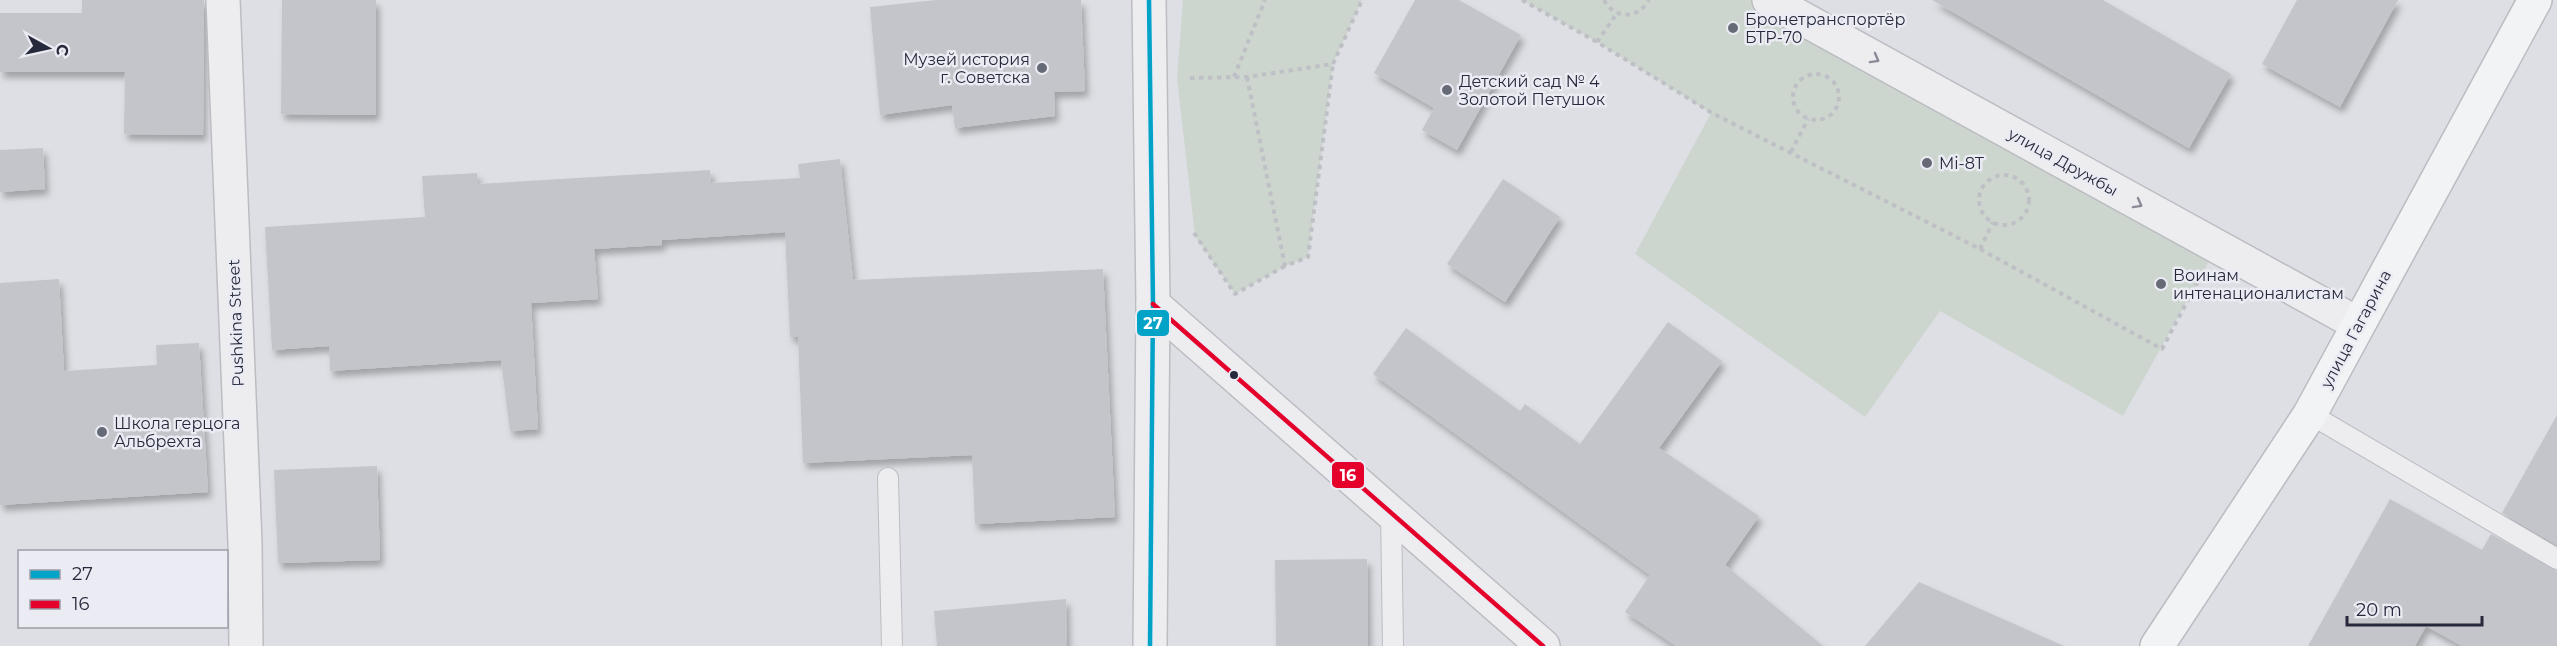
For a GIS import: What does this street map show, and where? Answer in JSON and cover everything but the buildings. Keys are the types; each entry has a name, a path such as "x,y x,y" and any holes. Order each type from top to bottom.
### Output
{"main road":[{"name":"улица Гагарина","path":"2157,646 2310,414 2535,0"}],"street":[{"name":"Pushkina Street","path":"223,0 245,543 246,646"},
{"path":"1149,0 1153,304 1150,646"},
{"name":"улица Дружбы","path":"1769,0 2358,324"},
{"path":"1153,304 1543,646"}],"lane":[{"path":"2310,414 2557,559"},
{"path":"888,478 892,646"},
{"path":"1391,511 1393,646"}],"path":[{"path":"1265,0 1234,77 1333,64"},
{"path":"1193,224 1195,236 1234,294 1285,266 1308,257 1333,64 1362,0"},
{"path":"1522,0 1598,42 1712,113 1980,249 2162,349 2217,247"},
{"path":"1604,0 1610,9 1617,13 1633,15 1640,11 1649,0"},
{"path":"1598,42 1617,13"},
{"path":"1812,75 1826,77 1836,88 1838,103 1830,115 1824,119 1808,119 1797,110 1794,103 1794,89 1804,77 1812,75"},
{"path":"1247,77 1285,266"},
{"path":"1791,152 1808,119"},
{"path":"2008,175 2015,177 2026,190 2029,198 2028,207 2017,220 2010,224 1993,222 1981,212 1979,196 1981,189 1992,178 2008,175"},
{"path":"1980,249 1993,222"}],"shaded area":[{"path":"1183,0 1362,0 1333,64 1308,257 1285,266 1235,294 1195,236 1177,78"},
{"path":"1522,0 1769,0 2217,247 2123,416 1940,311 1865,417 1635,254 1711,113 1597,42"}],"transit line":[{"name":"27","path":"1149,0 1153,304 1150,646"},
{"name":"16","path":"1153,304 1543,646"}],"place":[{"name":"Бронетранспортёр БТР-70","path":"1733,28"},
{"name":"Музей история г. Советска","path":"1042,68"},
{"name":"Детский сад № 4 Золотой Петушок","path":"1447,90"},
{"name":"Mi-8T","path":"1927,163"},
{"name":"Воинам интенационалистам","path":"2161,284"},
{"name":"Школа герцога Альбрехта","path":"102,432"}]}
